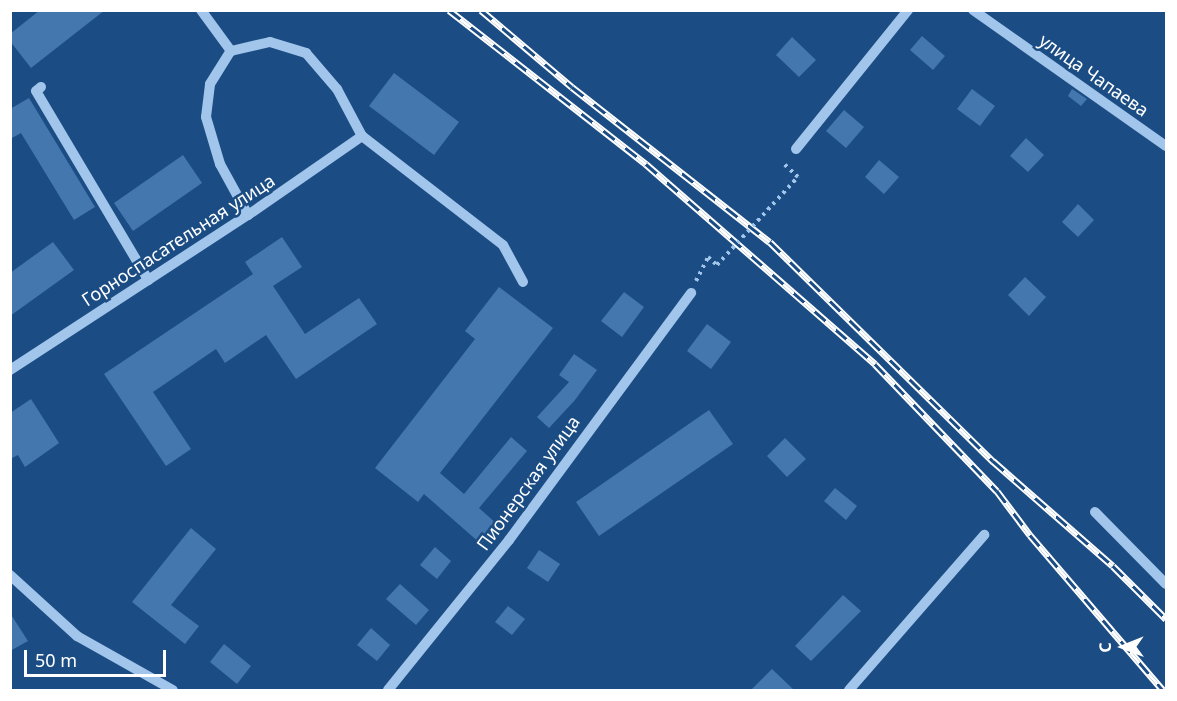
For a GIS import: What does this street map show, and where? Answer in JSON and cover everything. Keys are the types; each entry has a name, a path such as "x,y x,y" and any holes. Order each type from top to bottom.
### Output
{"street":[{"path":"201,10 231,51"},
{"path":"796,149 908,10"},
{"name":"улица Чапаева","path":"973,10 1167,146"},
{"path":"248,215 219,164 206,117 210,84 231,51 270,42 306,53 337,89 362,136 503,245 522,282"},
{"path":"41,87 36,91 148,280"},
{"name":"Горноспасательная улица","path":"10,370 248,215 362,136"},
{"name":"Пионерская улица","path":"388,690 509,540 690,293"},
{"path":"1095,512 1167,584"},
{"path":"849,690 984,535"},
{"path":"10,575 77,636 172,690"}],"path":[{"path":"690,293 708,256 717,265 798,177 782,162"}],"building":[{"path":"40,10 105,10 31,68 10,41 10,34"},
{"path":"922,36 945,56 933,70 910,50"},
{"path":"792,37 816,60 799,77 776,55"},
{"path":"394,73 459,122 434,155 369,106"},
{"path":"972,89 995,106 980,126 957,109"},
{"path":"1072,89 1087,99 1081,106 1068,96"},
{"path":"29,98 95,207 74,220 21,133 10,139 10,109"},
{"path":"844,110 864,127 846,148 826,131"},
{"path":"1026,138 1044,155 1028,172 1010,156"},
{"path":"183,155 202,183 133,231 114,203"},
{"path":"879,160 899,177 884,194 865,177"},
{"path":"1078,204 1094,220 1078,237 1062,222"},
{"path":"282,237 302,267 273,286 305,334 359,298 377,324 296,379 266,335 225,363 216,349 153,392 191,449 166,466 104,374 253,274 245,262"},
{"path":"53,242 74,270 10,316 10,273"},
{"path":"1025,277 1046,297 1029,316 1008,295"},
{"path":"499,287 553,328 440,473 464,494 511,437 527,451 479,508 498,525 481,544 424,494 418,502 375,468 475,339 465,331"},
{"path":"624,292 644,307 622,337 601,321"},
{"path":"707,324 731,342 711,369 687,351"},
{"path":"574,354 597,370 575,400 549,428 537,417 569,382 559,375"},
{"path":"31,399 59,443 25,467 18,455 10,459 10,413"},
{"path":"709,410 733,444 599,536 576,502"},
{"path":"785,438 806,459 787,477 767,456"},
{"path":"835,488 857,506 846,520 824,501"},
{"path":"191,528 216,549 171,605 199,626 185,644 132,602"},
{"path":"435,547 451,561 437,579 420,565"},
{"path":"539,550 560,564 548,582 527,568"},
{"path":"400,584 429,610 416,625 386,599"},
{"path":"843,595 861,611 811,661 795,646"},
{"path":"508,606 525,619 512,635 495,622"},
{"path":"10,613 28,641 10,651"},
{"path":"371,628 390,645 377,661 357,645"},
{"path":"224,644 251,666 237,684 210,662"},
{"path":"772,669 794,690 751,690"}],"railway":[{"path":"449,10 646,164 875,364 997,491 1030,535 1163,690"},
{"path":"481,10 572,87 770,242 993,461 1113,566 1166,619"}]}
